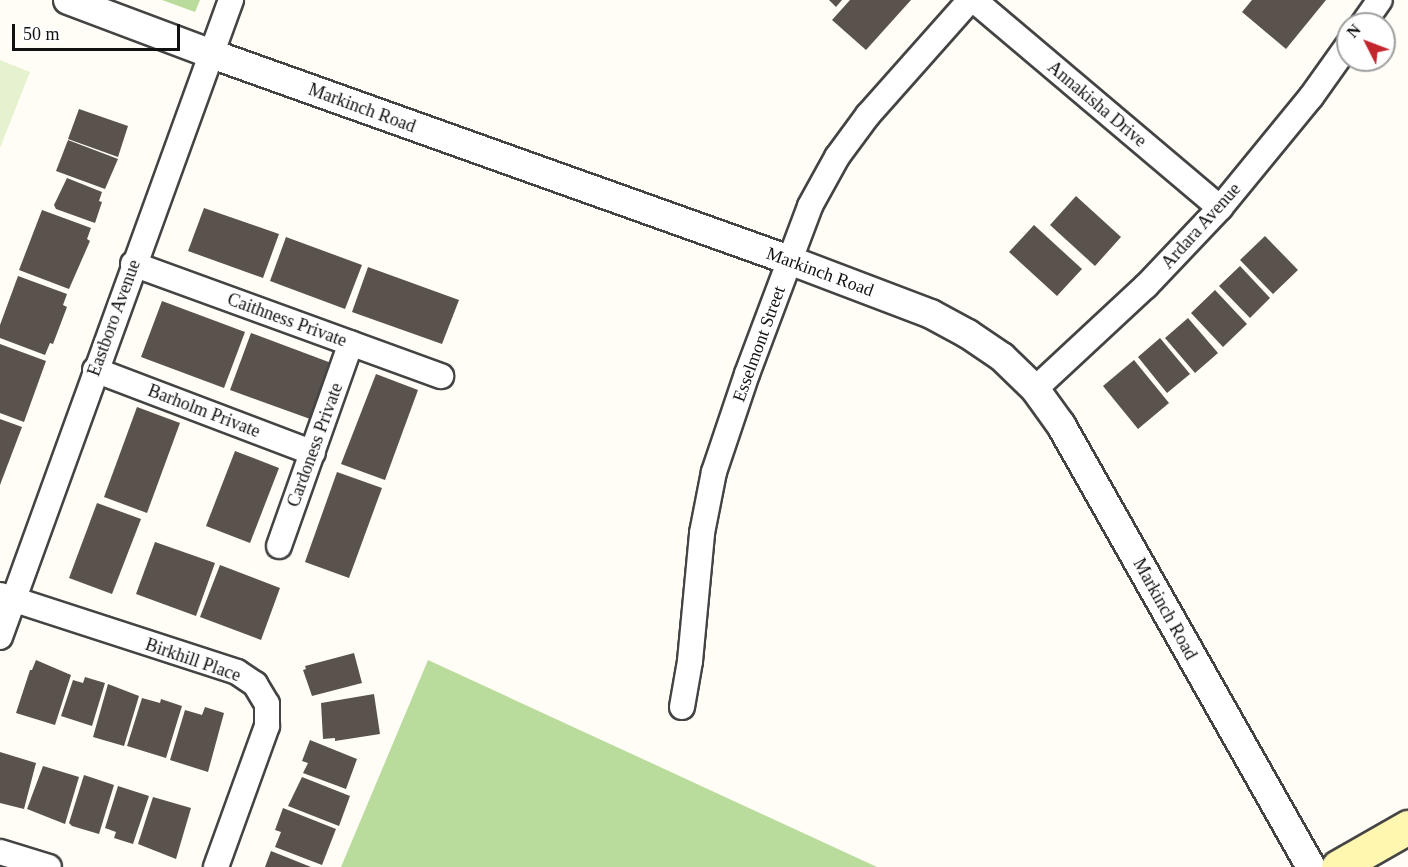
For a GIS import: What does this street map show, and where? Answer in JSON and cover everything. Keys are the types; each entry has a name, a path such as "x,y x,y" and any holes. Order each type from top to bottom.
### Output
{"main road":[{"path":"1338,867 1408,828"}],"street":[{"name":"Markinch Road","path":"68,0 209,54 789,260 931,314 1002,357 1035,389 1060,425 1311,867"},
{"name":"Eastboro Avenue","path":"0,637 7,597 95,370 209,54 231,0"},
{"name":"Annakisha Drive","path":"972,0 1220,208"},
{"name":"Esselmont Street","path":"682,707 690,662 702,533 714,472 810,206 837,157 868,115 972,0"},
{"name":"Ardara Avenue","path":"1035,389 1146,286 1220,208 1311,97 1336,62"},
{"name":"Caithness Private","path":"133,264 441,376"},
{"name":"Cardoness Private","path":"279,546 351,343"},
{"name":"Barholm Private","path":"95,370 313,453"},
{"name":"Birkhill Place","path":"7,597 237,672 255,684 267,704 267,726 216,867"},
{"path":"0,852 49,867"}],"green space":[{"path":"162,0 200,0 195,12"},
{"path":"0,60 30,72 0,148"},
{"path":"428,660 877,867 341,867"}],"building":[{"path":"829,0 842,0 836,7"},
{"path":"850,0 911,0 866,50 832,20"},
{"path":"1252,0 1326,0 1286,49 1242,12"},
{"path":"79,109 128,126 118,157 68,139"},
{"path":"68,140 118,159 105,189 56,171"},
{"path":"67,178 102,192 99,201 102,202 95,223 56,209 54,205"},
{"path":"1076,196 1121,237 1095,266 1050,225"},
{"path":"204,208 279,234 263,278 188,251"},
{"path":"42,210 91,228 87,239 90,241 69,289 19,270"},
{"path":"1034,225 1082,269 1057,296 1009,252"},
{"path":"1265,236 1298,270 1273,294 1240,260"},
{"path":"286,237 362,265 345,309 270,281"},
{"path":"1240,266 1270,298 1250,318 1219,286"},
{"path":"368,267 459,300 442,344 352,312"},
{"path":"18,276 67,294 63,305 67,307 53,344 50,343 45,355 0,338 0,325"},
{"path":"1215,290 1247,324 1223,347 1191,313"},
{"path":"162,301 245,332 224,388 141,357"},
{"path":"1188,318 1218,353 1195,373 1165,338"},
{"path":"251,333 334,364 313,420 230,390"},
{"path":"1160,338 1190,374 1167,393 1138,357"},
{"path":"0,344 46,361 24,422 0,413"},
{"path":"1134,360 1169,403 1138,429 1103,386"},
{"path":"376,374 418,390 385,480 341,464"},
{"path":"137,407 180,423 147,513 104,497"},
{"path":"0,419 22,427 0,485"},
{"path":"235,451 279,468 250,543 206,526"},
{"path":"337,472 382,488 349,578 305,562"},
{"path":"97,503 141,519 112,594 69,578"},
{"path":"155,542 215,563 196,616 136,594"},
{"path":"220,565 280,588 261,640 200,617"},
{"path":"354,653 362,683 312,696 303,670 306,669 305,666"},
{"path":"36,660 71,675 55,725 16,713 30,670"},
{"path":"85,677 105,683 92,726 61,716 73,680 83,683"},
{"path":"108,684 139,696 124,746 93,737"},
{"path":"374,694 380,734 335,741 335,738 323,739 321,703"},
{"path":"142,698 160,703 161,699 182,706 166,758 127,746"},
{"path":"205,707 224,713 208,772 170,760 185,710 202,715"},
{"path":"310,740 357,759 346,789 303,773 308,763 302,761"},
{"path":"0,752 36,763 24,809 0,803"},
{"path":"43,766 79,777 65,824 27,809"},
{"path":"84,775 114,785 99,834 69,823"},
{"path":"302,777 350,796 339,826 288,806"},
{"path":"118,786 149,796 133,844 114,838 116,832 105,828"},
{"path":"153,797 191,808 176,859 138,844"},
{"path":"283,808 336,829 322,865 275,847 281,832 275,830"},
{"path":"271,851 311,867 265,867"}]}
